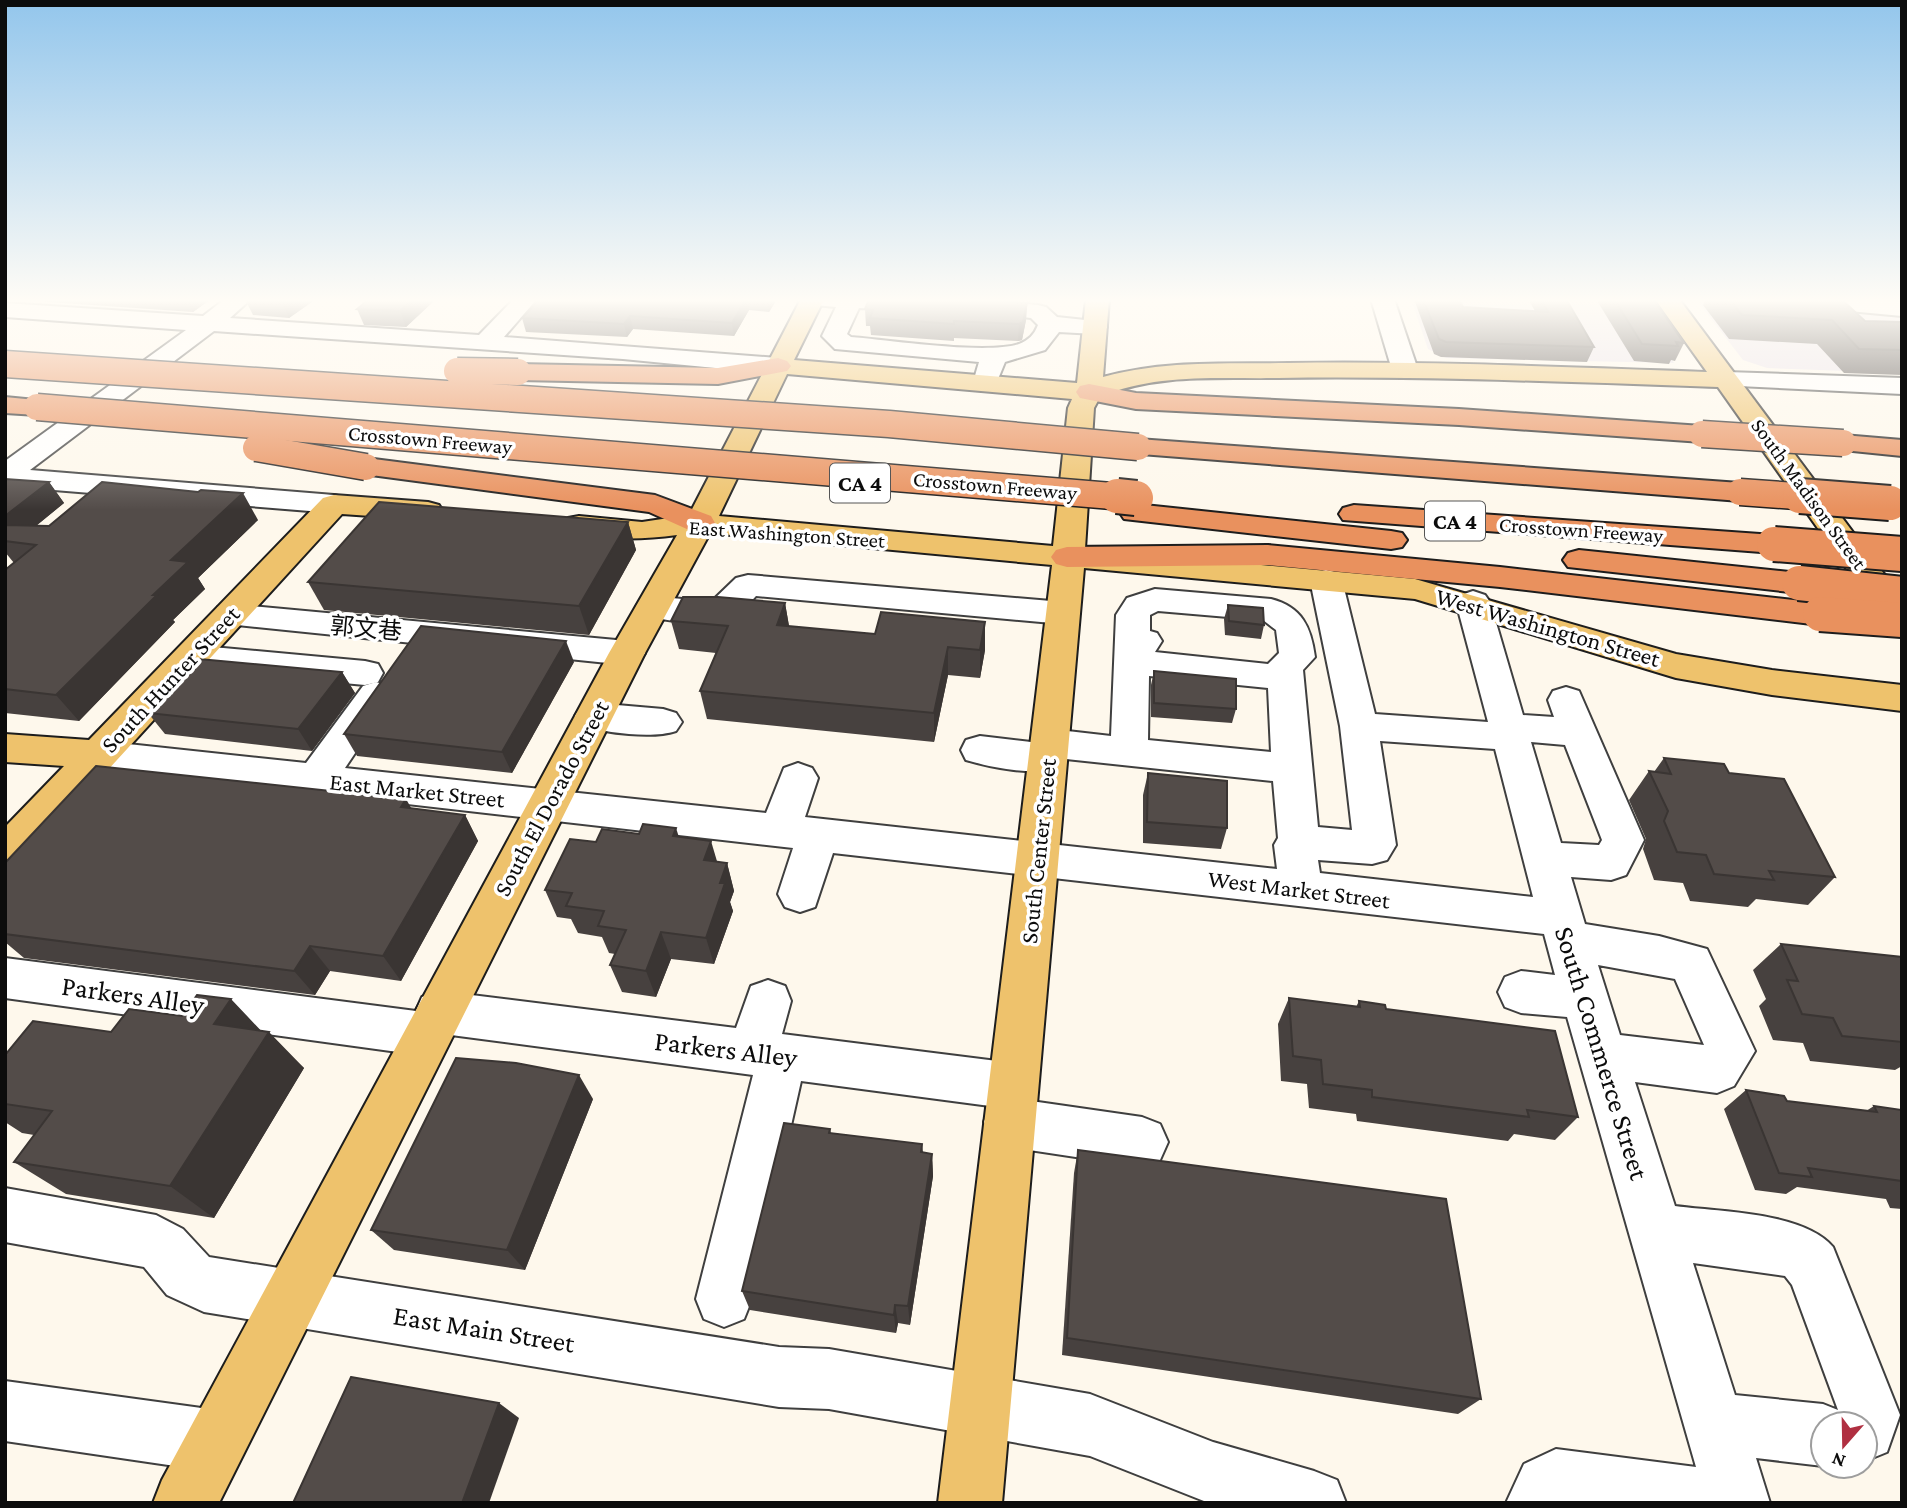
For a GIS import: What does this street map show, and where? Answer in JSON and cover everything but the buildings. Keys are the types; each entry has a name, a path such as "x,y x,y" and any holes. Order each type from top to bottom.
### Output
{"highway":[{"name":"Crosstown Freeway","path":"74,369 1138,439 1740,492 1896,503"},
{"path":"107,372 327,369"},
{"path":"377,369 718,376 758,369"},
{"path":"1089,392 1136,401 1459,417 1709,444"},
{"name":"Crosstown Freeway","path":"5,405 585,454 1136,505 1902,554"},
{"path":"37,407 131,428 353,465 526,485 655,504 700,523"},
{"name":"CA 4","path":"1138,439 1573,452 1709,444 1848,450 1902,457"},
{"path":"1848,450 1902,448"},
{"path":"1136,505 1902,594"},
{"path":"1068,557 1289,557 1902,621"}],"main road":[{"name":"South El Dorado Street","path":"185,1503 627,653 700,523 776,369"},
{"path":"819,369 1089,392 1108,382 1151,374 1405,370 1727,380"},
{"name":"South Center Street","path":"970,1503 1063,613 1081,408 1089,392 1091,369"},
{"name":"South Madison Street","path":"1719,369 1902,621"},
{"path":"334,503 461,514"},
{"name":"South Hunter Street","path":"5,854 334,503"},
{"name":"East Washington Street","path":"544,522 642,531 700,523 1068,557"},
{"name":"West Washington Street","path":"1068,557 1415,589 1473,602 1644,657 1708,672 1902,698"},
{"name":"East Market Street","path":"5,748 100,755"}],"street":[{"path":"5,476 148,369"},
{"path":"985,369 985,383"},
{"path":"1727,380 1902,386"},
{"path":"5,476 334,503"},
{"path":"1298,842 1372,848 1375,845 1359,726 1326,580"},
{"path":"653,607 719,614 748,585 1063,613"},
{"path":"1129,752 1133,615 1139,606 1155,600 1271,610 1287,618 1294,626 1297,657 1285,672"},
{"name":"South Commerce Street","path":"1473,602 1565,929 1738,1503"},
{"name":"郭文巷","path":"230,615 627,653"},
{"path":"1132,662 1153,626 1171,623 1225,628"},
{"path":"1260,632 1273,636 1281,643 1298,842 1295,845 1301,890"},
{"path":"316,779 421,634"},
{"path":"191,657 365,673"},
{"path":"1132,662 1285,672"},
{"path":"594,716 663,722"},
{"path":"1359,726 1507,724 1573,716 1623,840 1611,863 1545,859"},
{"path":"979,750 1129,752 1291,769"},
{"name":"East Market Street","path":"100,755 1037,859"},
{"path":"800,894 801,833 810,779"},
{"name":"West Market Street","path":"1037,859 1301,890 1565,929 1691,963 1731,1051 1717,1070 1603,1055"},
{"name":"Parkers Alley","path":"5,978 433,1023 767,1054 1011,1104 1142,1142"},
{"path":"1521,992 1586,998"},
{"path":"724,1300 767,1054 768,1001"},
{"name":"East Main Street","path":"5,1215 156,1242 167,1250 186,1277 204,1284 779,1377 830,1378 1090,1425 1213,1473 1314,1503"},
{"path":"1656,1231 1789,1249 1804,1256 1813,1267 1868,1410"},
{"path":"5,1410 216,1441"},
{"path":"1714,1423 1809,1433"},
{"path":"1538,1503 1546,1486 1556,1480 1727,1503"}],"shaded area":[{"path":"1804,369 1902,369 1902,373"}]}
